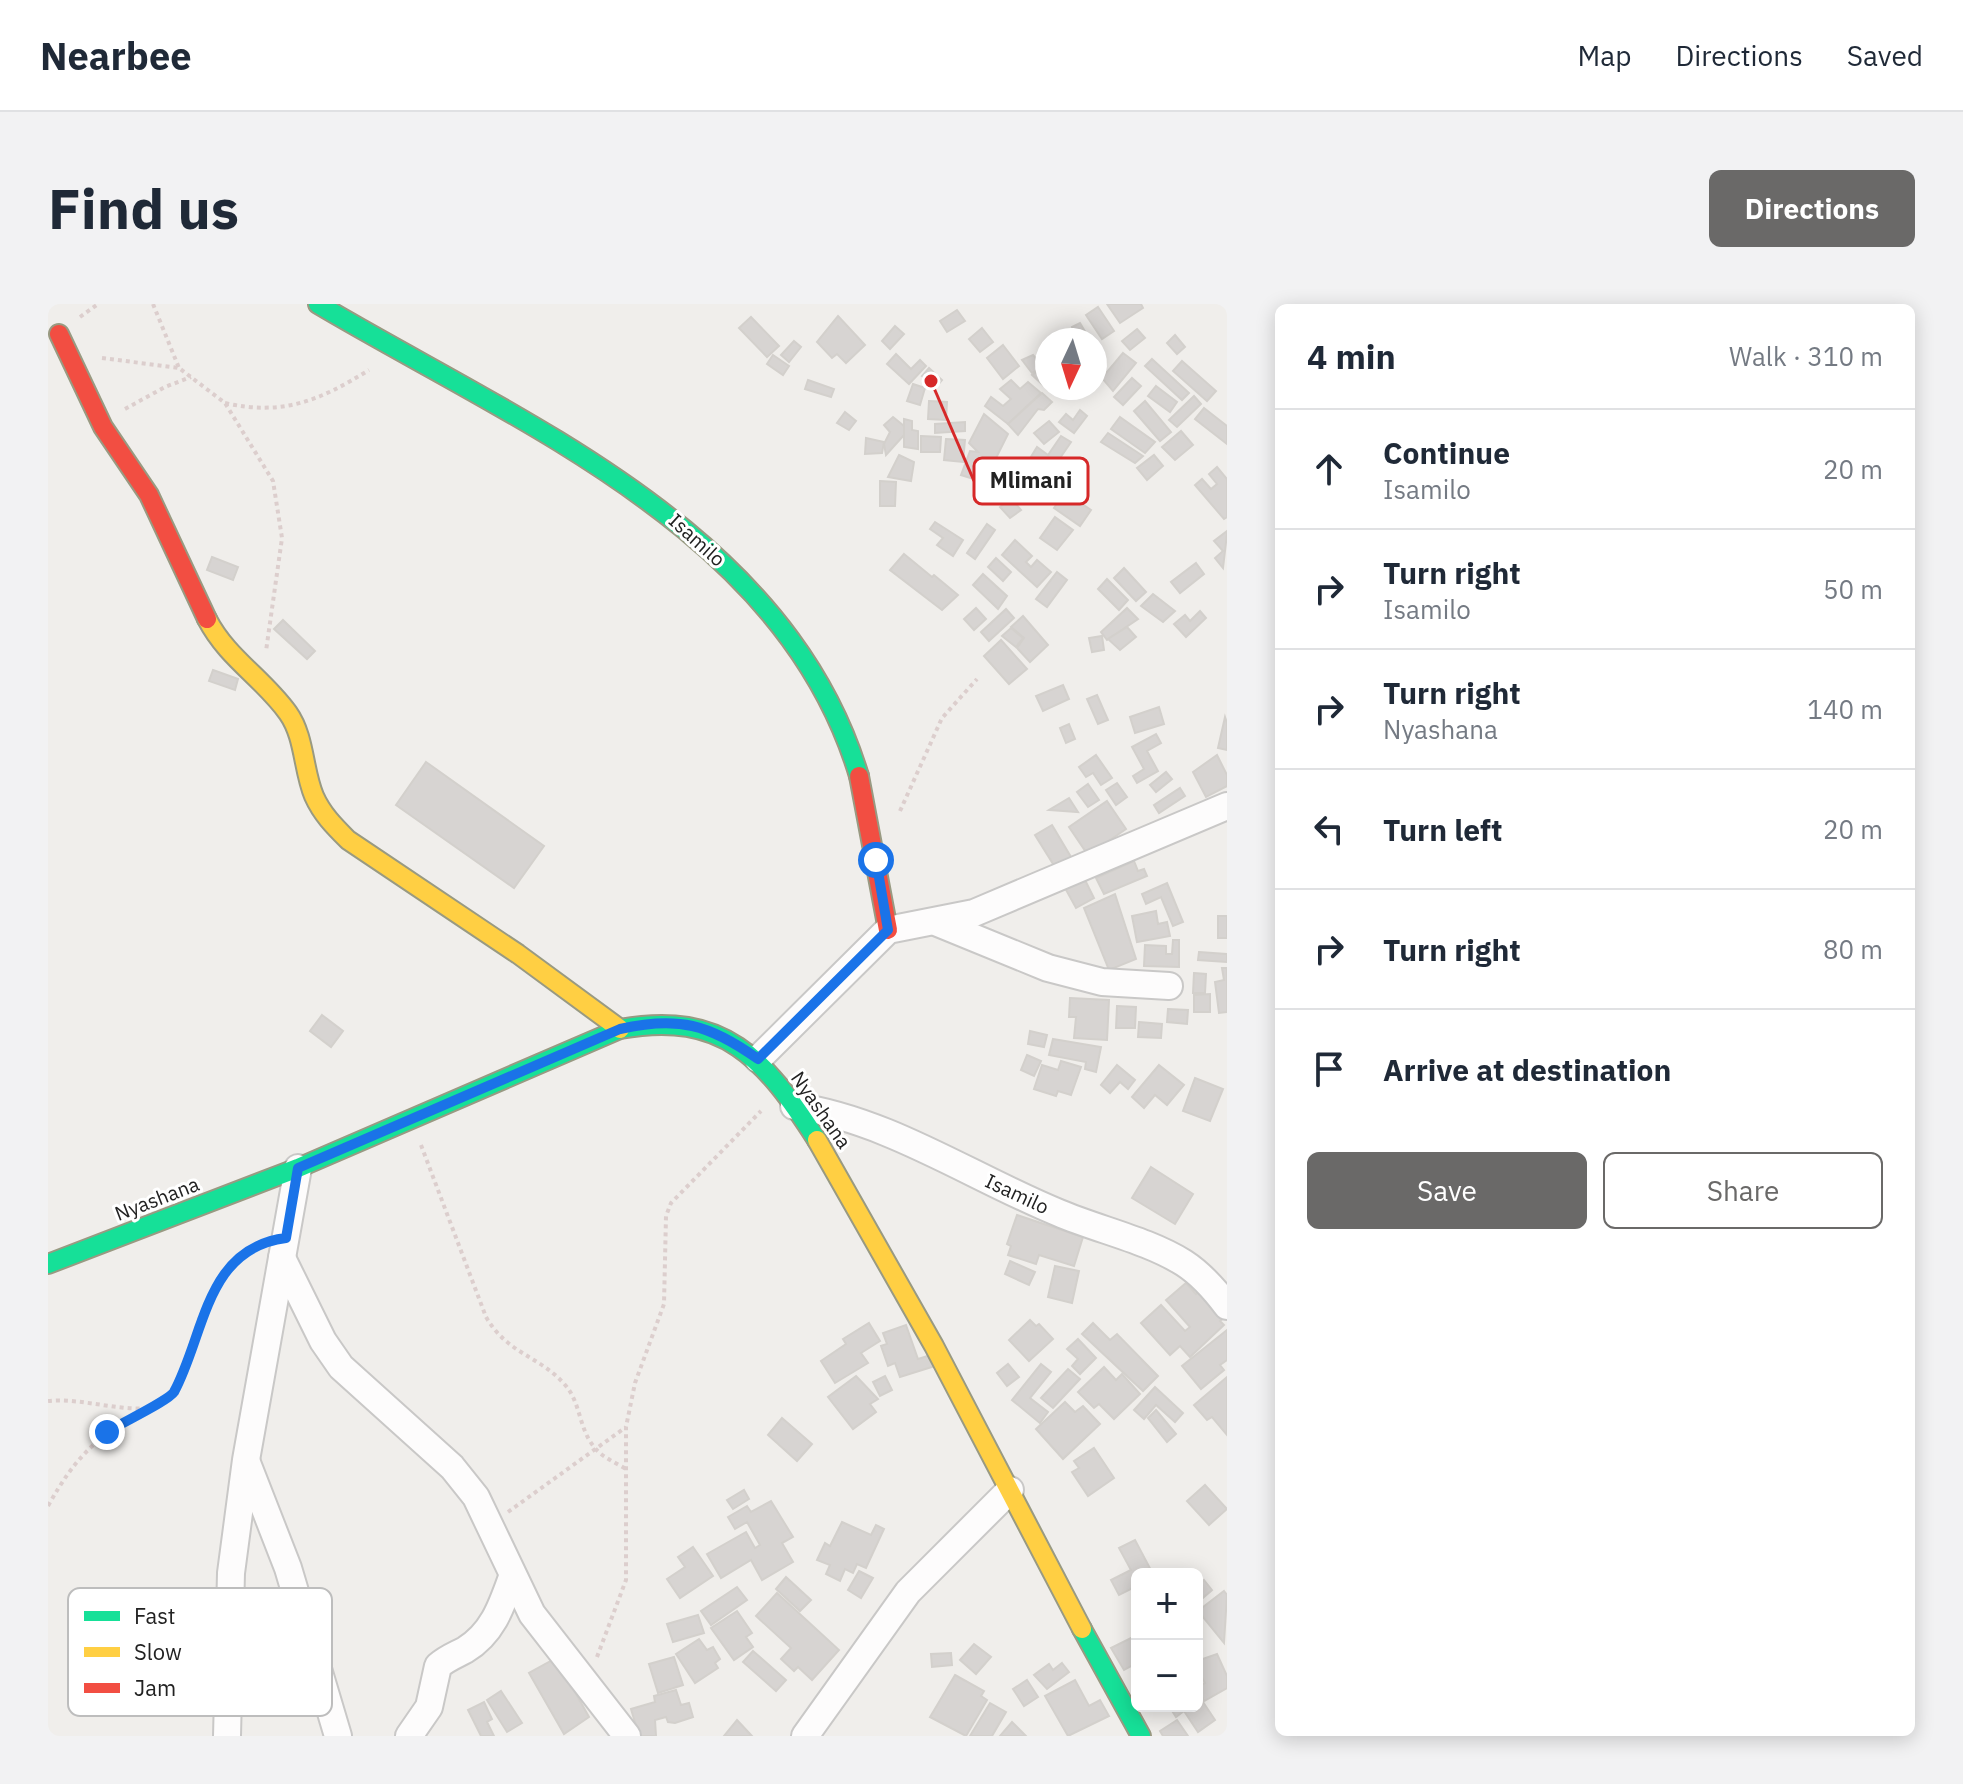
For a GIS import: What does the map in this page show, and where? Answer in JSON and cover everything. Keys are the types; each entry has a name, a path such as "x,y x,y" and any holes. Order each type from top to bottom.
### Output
{"street":[{"name":"Isamilo","path":"318,304 393,351 475,391 593,463 678,521 752,592 829,697 851,750 864,795 888,930"},
{"path":"59,334 103,427 149,495 209,623 231,656 288,713 297,732 313,794 327,820 348,840 518,954 620,1029"},
{"path":"758,1059 888,930 938,923 989,907 1227,806"},
{"path":"938,923 1048,968 1102,982 1169,986"},
{"name":"Nyashana","path":"48,1264 298,1168 620,1029 651,1022 697,1024 728,1038 758,1059 811,1128 888,1260 1095,1656 1141,1736"},
{"name":"Isamilo","path":"787,1097 882,1130 1058,1213 1184,1263 1214,1288 1227,1306"},
{"path":"231,1588 246,1460 298,1168"},
{"path":"284,1248 323,1341 341,1367 452,1467 476,1497 532,1614 627,1736"},
{"path":"246,1460 294,1588"},
{"path":"805,1736 908,1592 1010,1490"},
{"path":"409,1736 429,1707 438,1666 478,1641 488,1629 500,1612 512,1577"},
{"path":"227,1716 227,1736"},
{"path":"332,1716 338,1736"}],"path":[{"path":"153,304 179,368"},
{"path":"225,403 272,410 296,405 346,384 393,351"},
{"path":"70,358 119,358 179,368 225,403 273,481 281,515 281,563 262,689"},
{"path":"103,427 144,397 191,377"},
{"path":"894,824 942,718 977,679"},
{"path":"589,1689 603,1635 626,1580 626,1427 635,1383 664,1304 666,1216 671,1203 787,1097"},
{"path":"411,1120 486,1317 498,1338 564,1384 574,1398 582,1424 595,1448 626,1469"},
{"path":"48,1401 66,1399 145,1408 162,1405 173,1393 201,1314 238,1257 262,1241 284,1248"},
{"path":"48,1506 71,1464 107,1432 145,1408"},
{"path":"492,1525 626,1427"}],"building":[{"path":"1107,304 1141,304 1143,308 1120,323"},
{"path":"1098,307 1114,331 1107,336 1107,328 1095,328 1086,315"},
{"path":"957,310 965,321 947,332 940,321"},
{"path":"838,316 865,345 846,363 837,354 832,358 817,342"},
{"path":"751,317 779,346 767,357 739,328"},
{"path":"895,326 904,334 890,349 882,341"},
{"path":"982,328 993,342 980,352 969,339"},
{"path":"1137,329 1145,338 1130,350 1122,341"},
{"path":"1175,335 1185,347 1177,354 1167,343"},
{"path":"794,341 801,347 789,362 781,355"},
{"path":"1003,345 1019,366 1003,379 987,358"},
{"path":"1123,353 1136,363 1113,391 1107,384 1107,372"},
{"path":"896,354 911,369 920,360 926,366 909,384 887,364"},
{"path":"773,355 789,366 783,375 767,364"},
{"path":"1033,355 1035,371 1032,373 1022,360"},
{"path":"1152,359 1189,393 1182,400 1145,366"},
{"path":"1182,361 1216,391 1207,401 1173,371"},
{"path":"929,368 942,380 936,387 922,376"},
{"path":"1132,378 1141,386 1123,405 1114,397"},
{"path":"808,380 834,389 831,397 805,389"},
{"path":"1011,380 1020,389 1028,382 1035,388 1035,399 1008,424 985,406 991,397 1003,406 1011,399 1000,389"},
{"path":"913,384 925,388 920,405 907,401"},
{"path":"1156,386 1177,402 1170,412 1148,396"},
{"path":"1194,396 1201,404 1177,427 1169,420"},
{"path":"1035,399 1052,402 1044,410 1038,409 1018,435 1008,424"},
{"path":"929,401 947,402 946,420 928,419"},
{"path":"1145,401 1171,432 1160,441 1134,411"},
{"path":"1204,408 1227,426 1227,444 1195,419"},
{"path":"1080,410 1087,416 1074,433 1059,422 1066,414 1073,420"},
{"path":"845,412 856,421 849,430 837,423"},
{"path":"984,414 1008,434 994,462 1004,467 987,483 961,475 970,451 978,452 969,443"},
{"path":"893,417 904,426 904,435 886,455 884,444 890,432 884,425"},
{"path":"1120,417 1155,442 1145,453 1111,429"},
{"path":"904,419 912,421 912,430 918,431 918,449 904,447"},
{"path":"1049,421 1059,432 1044,444 1034,433"},
{"path":"965,422 965,431 935,433 935,424"},
{"path":"1181,431 1193,445 1175,460 1162,447"},
{"path":"1108,433 1143,456 1135,463 1101,442"},
{"path":"921,436 941,437 940,452 921,452"},
{"path":"1061,436 1071,442 1049,474 1029,460 1037,447 1048,455"},
{"path":"866,438 884,442 882,453 865,454"},
{"path":"946,439 965,440 963,462 944,460"},
{"path":"899,455 914,462 911,481 888,477"},
{"path":"1154,455 1163,466 1147,480 1137,468"},
{"path":"1217,467 1227,479 1227,517 1224,519 1195,485 1202,479 1211,489 1217,484 1209,474"},
{"path":"880,481 896,482 895,506 880,506"},
{"path":"1065,492 1091,510 1080,526 1054,508"},
{"path":"1011,498 1021,510 1010,518 1000,507"},
{"path":"1055,517 1073,530 1057,550 1040,538"},
{"path":"935,522 963,540 953,556 937,545 943,538 930,529"},
{"path":"987,524 995,530 975,559 967,553"},
{"path":"1227,531 1223,568 1215,558 1223,551 1214,541"},
{"path":"1015,540 1032,556 1026,562 1031,567 1037,560 1051,572 1037,587 1002,555"},
{"path":"904,554 958,595 942,610 890,570"},
{"path":"212,557 238,567 233,580 207,570"},
{"path":"996,558 1011,572 1003,581 988,567"},
{"path":"1196,563 1204,574 1180,593 1171,582"},
{"path":"1124,568 1146,592 1136,601 1114,578"},
{"path":"1057,572 1067,580 1047,607 1036,599"},
{"path":"983,574 1007,596 998,609 973,585"},
{"path":"1107,579 1128,600 1119,610 1098,589"},
{"path":"1153,594 1175,611 1163,622 1141,606"},
{"path":"976,608 986,619 974,630 964,619"},
{"path":"1127,608 1138,619 1107,640 1101,632"},
{"path":"1006,609 1014,618 989,641 981,632"},
{"path":"1200,611 1206,618 1186,637 1174,624 1185,615 1190,621"},
{"path":"1023,616 1048,645 1030,662 1017,648 1024,638 1011,627"},
{"path":"283,620 315,651 307,659 274,629"},
{"path":"1127,627 1136,637 1120,650 1108,639"},
{"path":"1011,628 1023,638 1016,647 1002,636"},
{"path":"1102,636 1104,650 1092,652 1089,638"},
{"path":"1001,640 1027,669 1009,684 984,656"},
{"path":"213,670 238,679 235,690 209,681"},
{"path":"1063,685 1069,699 1043,711 1036,696"},
{"path":"1097,695 1108,720 1098,724 1087,699"},
{"path":"1159,707 1164,724 1135,733 1130,717"},
{"path":"1225,717 1227,723 1227,750 1218,748"},
{"path":"1069,724 1075,739 1066,743 1060,728"},
{"path":"1156,734 1161,743 1147,751 1158,771 1137,783 1133,776 1144,769 1132,747"},
{"path":"1096,755 1112,778 1101,785 1093,773 1086,777 1079,767"},
{"path":"1217,755 1227,775 1227,786 1206,797 1193,772"},
{"path":"426,762 544,846 514,888 396,805"},
{"path":"1166,772 1172,779 1156,792 1150,785"},
{"path":"1117,783 1127,797 1116,805 1106,790"},
{"path":"1088,784 1099,800 1088,807 1077,792"},
{"path":"1180,788 1185,796 1159,813 1154,805"},
{"path":"1069,798 1078,812 1049,810"},
{"path":"1107,801 1126,829 1088,855 1069,827"},
{"path":"1052,825 1071,857 1055,867 1035,835"},
{"path":"1134,861 1138,871 1144,869 1147,876 1104,894 1096,878"},
{"path":"1084,878 1094,898 1076,908 1065,888"},
{"path":"1167,883 1183,922 1173,926 1161,897 1146,904 1142,894"},
{"path":"1115,894 1136,959 1109,970 1084,908"},
{"path":"1156,911 1158,924 1167,922 1170,936 1137,942 1132,916"},
{"path":"1218,916 1227,916 1227,938 1218,938"},
{"path":"1173,940 1179,940 1179,967 1144,966 1145,945 1166,946 1166,954 1172,954"},
{"path":"1199,952 1227,954 1227,962 1198,960"},
{"path":"1222,968 1227,968 1227,1012 1219,1013 1215,982 1224,980"},
{"path":"1194,973 1206,974 1205,993 1193,993"},
{"path":"1210,994 1210,1012 1194,1012 1194,995"},
{"path":"1070,998 1109,1000 1107,1040 1074,1038 1076,1017 1069,1017"},
{"path":"1117,1006 1136,1007 1135,1028 1116,1028"},
{"path":"1168,1009 1188,1010 1187,1024 1167,1022"},
{"path":"322,1015 343,1031 331,1047 310,1031"},
{"path":"1139,1022 1162,1024 1161,1038 1138,1037"},
{"path":"1030,1031 1047,1035 1044,1047 1028,1044"},
{"path":"1053,1039 1101,1047 1096,1072 1085,1069 1086,1062 1049,1055"},
{"path":"1027,1055 1041,1061 1034,1076 1021,1070"},
{"path":"1061,1061 1081,1067 1071,1095 1058,1091 1056,1096 1034,1089 1042,1065 1058,1070"},
{"path":"1117,1065 1135,1080 1128,1089 1120,1082 1110,1093 1101,1085"},
{"path":"1159,1065 1184,1085 1167,1105 1155,1095 1144,1108 1132,1097"},
{"path":"1195,1078 1223,1089 1210,1121 1183,1111"},
{"path":"1151,1167 1193,1194 1175,1224 1132,1198"},
{"path":"1017,1215 1083,1237 1074,1266 1039,1255 1036,1264 1008,1255 1011,1246 1007,1244"},
{"path":"1010,1261 1035,1272 1029,1285 1005,1274"},
{"path":"1055,1266 1079,1271 1072,1303 1048,1297"},
{"path":"1186,1283 1196,1294 1205,1286 1227,1315 1220,1321 1224,1325 1190,1357 1180,1346 1170,1355 1141,1323 1161,1305 1185,1331 1190,1327 1166,1300"},
{"path":"1030,1320 1036,1326 1039,1324 1053,1339 1029,1361 1009,1340"},
{"path":"869,1323 880,1341 861,1353 868,1363 835,1383 821,1361 846,1344 843,1339"},
{"path":"1093,1323 1110,1340 1117,1334 1158,1376 1143,1391 1082,1334"},
{"path":"906,1325 918,1359 934,1354 938,1365 900,1377 895,1363 888,1366 881,1346 887,1344 883,1333"},
{"path":"1227,1330 1227,1360 1220,1365 1224,1370 1201,1389 1182,1366"},
{"path":"1078,1339 1096,1358 1080,1374 1072,1366 1078,1359 1067,1349"},
{"path":"1008,1364 1019,1377 1007,1386 997,1373"},
{"path":"1041,1364 1051,1372 1030,1398 1048,1412 1040,1423 1012,1400"},
{"path":"1104,1367 1116,1380 1122,1374 1140,1394 1114,1419 1099,1404 1094,1408 1078,1392"},
{"path":"1068,1369 1080,1379 1053,1408 1041,1398"},
{"path":"856,1376 878,1399 870,1404 876,1412 853,1429 828,1397"},
{"path":"885,1376 892,1390 880,1396 873,1382"},
{"path":"1227,1377 1227,1435 1212,1417 1207,1420 1194,1405"},
{"path":"1155,1387 1183,1413 1175,1422 1156,1405 1144,1419 1134,1410"},
{"path":"1065,1402 1075,1412 1083,1406 1100,1424 1063,1459 1036,1429"},
{"path":"1156,1410 1176,1434 1167,1442 1148,1418"},
{"path":"782,1418 812,1444 797,1461 768,1435"},
{"path":"1094,1448 1114,1478 1088,1496 1072,1472 1079,1468 1074,1461"},
{"path":"1205,1485 1227,1509 1209,1525 1187,1501"},
{"path":"744,1490 749,1499 733,1509 727,1500"},
{"path":"771,1501 793,1537 782,1543 793,1562 762,1580 751,1560 721,1578 707,1554 746,1532 755,1548 760,1545 747,1522 735,1529 728,1517 747,1506 751,1512"},
{"path":"842,1522 871,1535 876,1525 884,1529 866,1568 857,1564 853,1573 845,1569 840,1581 826,1574 830,1565 817,1560 825,1543 830,1546"},
{"path":"1135,1540 1150,1568 1131,1570 1119,1548"},
{"path":"693,1547 713,1576 680,1598 667,1579 685,1567 678,1557"},
{"path":"1131,1570 1131,1589 1119,1595 1111,1580"},
{"path":"859,1571 873,1578 861,1598 848,1590"},
{"path":"786,1577 811,1600 800,1611 776,1589"},
{"path":"1203,1581 1212,1590 1203,1598"},
{"path":"737,1587 747,1600 711,1625 701,1611"},
{"path":"1224,1591 1227,1595 1224,1643 1203,1617 1203,1607"},
{"path":"777,1593 839,1650 812,1680 798,1667 794,1671 781,1659 791,1648 756,1616"},
{"path":"737,1611 752,1633 746,1637 753,1647 734,1660 711,1628"},
{"path":"698,1615 704,1633 673,1642 667,1624"},
{"path":"1131,1638 1131,1666 1124,1670 1111,1648"},
{"path":"699,1639 707,1650 713,1647 720,1659 715,1663 718,1668 695,1683 676,1654"},
{"path":"974,1644 991,1657 976,1674 960,1660"},
{"path":"753,1651 786,1680 776,1691 743,1662"},
{"path":"951,1653 952,1665 932,1667 931,1654"},
{"path":"1217,1654 1227,1676 1227,1688 1204,1701 1205,1683 1203,1659"},
{"path":"674,1657 683,1685 658,1693 649,1664"},
{"path":"556,1658 589,1717 564,1734 529,1673"},
{"path":"1062,1663 1069,1672 1047,1689 1034,1675 1049,1664 1053,1670"},
{"path":"955,1675 984,1691 981,1696 987,1700 966,1736 930,1717"},
{"path":"1027,1680 1038,1697 1024,1706 1013,1689"},
{"path":"1075,1680 1089,1706 1100,1700 1109,1716 1068,1736 1045,1696"},
{"path":"676,1690 681,1705 689,1703 693,1717 675,1723 668,1722 666,1717 655,1720 656,1736 639,1736 631,1709 655,1702 654,1696"},
{"path":"501,1691 522,1723 507,1732 487,1700"},
{"path":"484,1702 492,1719 487,1722 494,1736 481,1736 468,1710"},
{"path":"1203,1702 1215,1720 1198,1732 1185,1712 1203,1712"},
{"path":"990,1703 1006,1712 992,1736 970,1736"},
{"path":"737,1720 752,1736 724,1736"},
{"path":"1177,1720 1188,1736 1163,1736 1160,1731"},
{"path":"1012,1722 1026,1736 1000,1736"}],"traffic: fast":[{"path":"318,304 558,441 636,493 709,550 772,615 823,690 859,776"},
{"path":"48,1264 298,1168 620,1029 656,1025 687,1027 714,1034 738,1047 779,1086 817,1140"},
{"path":"1082,1629 1141,1736"}],"traffic: slow":[{"path":"207,619 235,657 268,689 294,722 314,796 333,825 348,840 518,954 620,1029"},
{"path":"817,1140 934,1346 1082,1629"}],"traffic: jam":[{"path":"59,334 103,427 149,495 207,619"},
{"path":"859,776 888,930"}],"place":[{"name":"Mlimani","path":"931,381"}],"route":[{"path":"107,1432 145,1408 162,1405 173,1393 201,1314 238,1257 262,1241 286,1238 298,1168 620,1029 651,1022 697,1024 728,1038 758,1059 852,962 888,930 876,860"}]}
